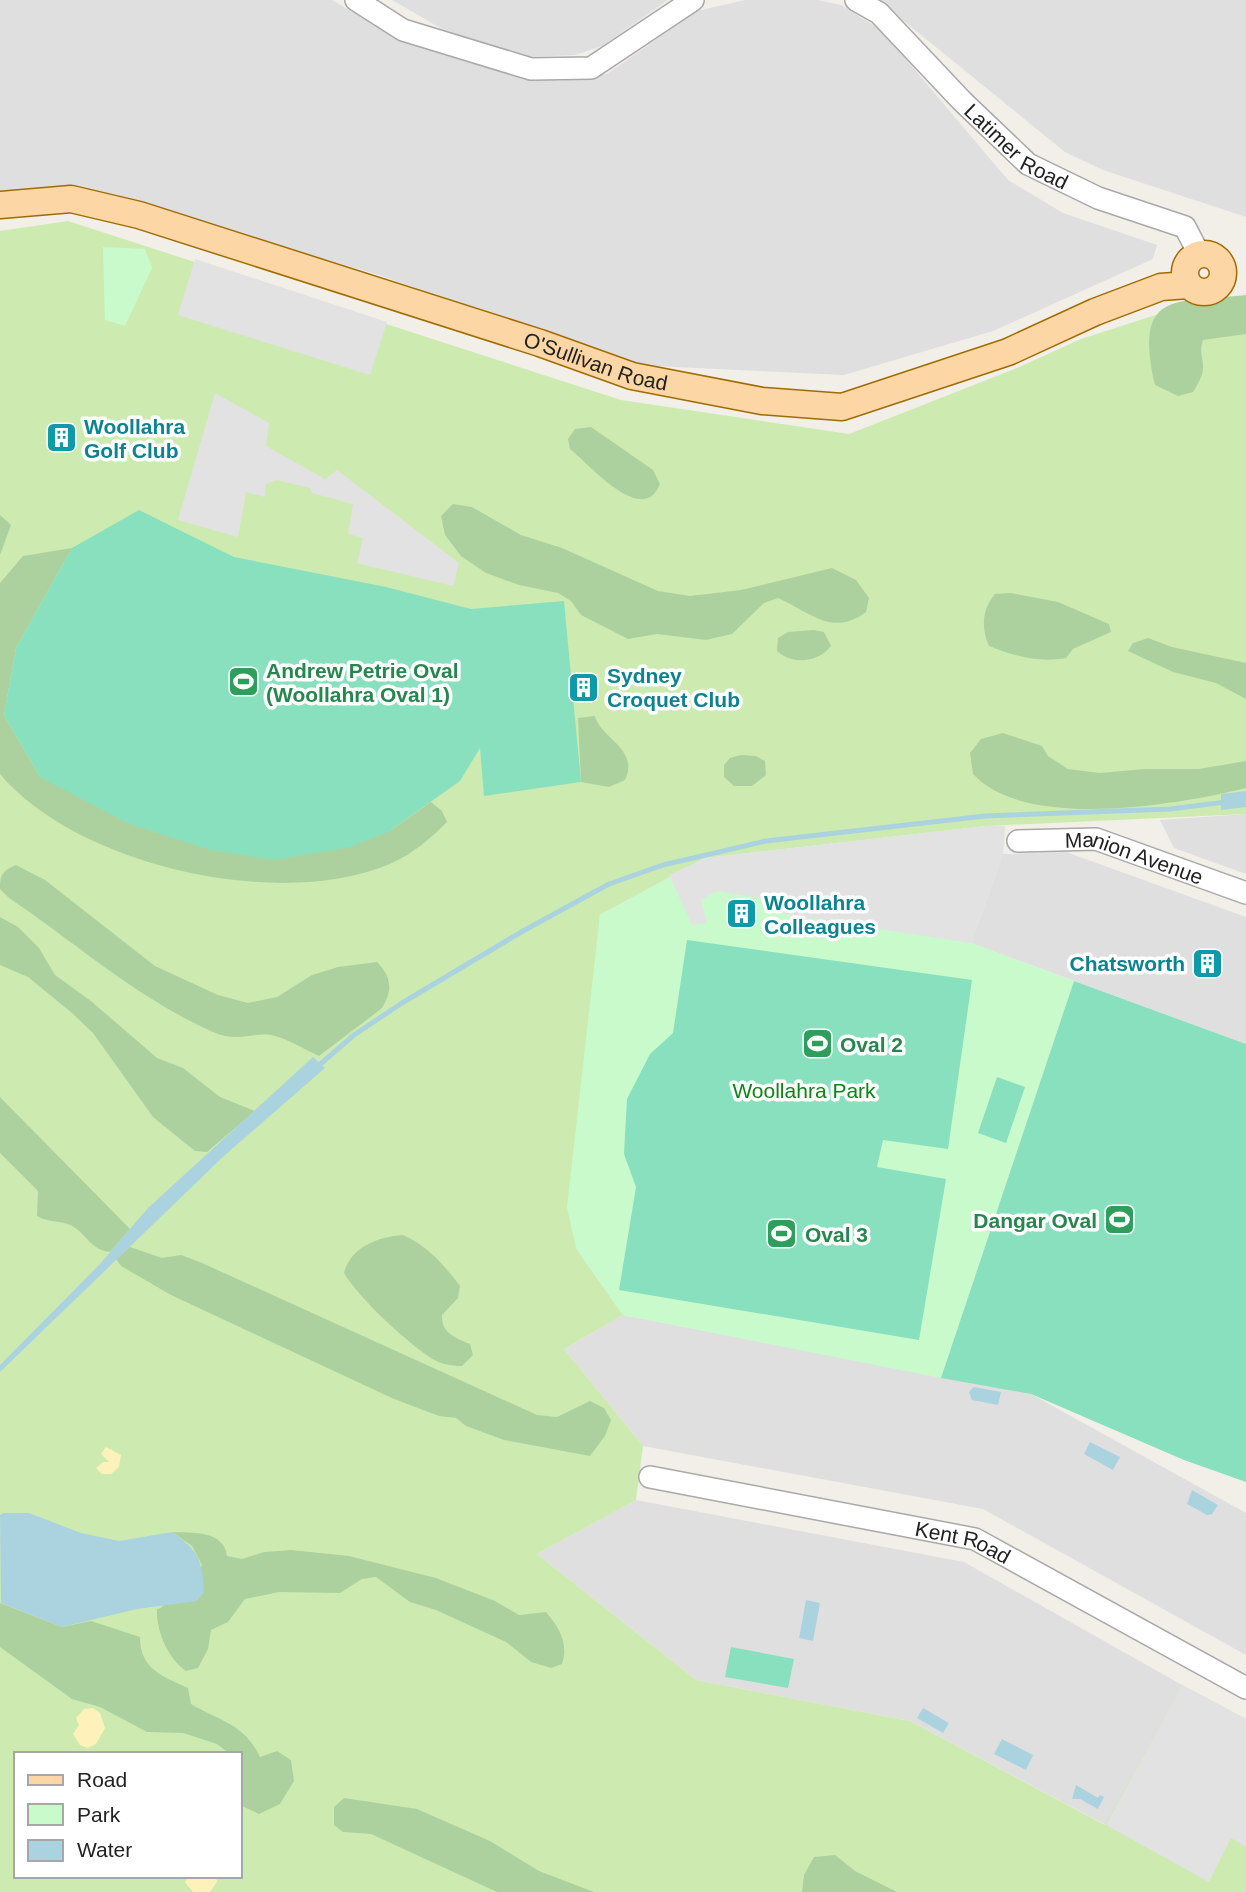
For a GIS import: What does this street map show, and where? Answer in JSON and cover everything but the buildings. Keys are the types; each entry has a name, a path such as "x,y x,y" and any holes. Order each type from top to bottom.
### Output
{"main road":[{"name":"O'Sullivan Road","path":"0,205 71,199 139,215 540,343 632,376 762,401 842,407 1008,352 1095,312 1161,287 1188,285 1206,292 1234,274"},
{"path":"1188,285 1185,266 1199,254 1216,258 1234,274"}],"street":[{"path":"356,0 403,30 531,69 591,68 693,0"},
{"name":"Latimer Road","path":"856,0 879,13 962,101 1028,164 1098,198 1185,228 1199,254"},
{"name":"Manion Avenue","path":"1018,841 1096,839 1246,893"},
{"name":"Kent Road","path":"650,1477 975,1539 1246,1688"}],"shaded area":[{"path":"0,0 332,0 406,43 559,81 607,74 697,11 745,0 818,0 841,5 881,30 1008,180 1063,213 1157,245 1153,259 993,331 844,375 632,365 379,275 75,186 0,196"},
{"path":"392,0 668,0 602,46 575,55 526,57 442,29"},
{"path":"878,0 1246,0 1246,217 1103,170 1065,152"},
{"path":"195,259 387,322 370,375 178,315"},
{"path":"215,393 269,423 266,446 325,479 337,470 459,563 453,586 357,563 363,538 348,534 353,504 312,493 310,488 277,480 266,484 265,497 246,492 238,537 178,520"},
{"path":"1246,814 1246,874 1174,848 1160,820"},
{"path":"1005,826 1003,854 971,943 788,915 759,898 717,891 701,900 707,923 692,925 669,875 705,858"},
{"path":"1066,852 1246,917 1246,1044 971,943 1003,854"},
{"path":"623,1315 1031,1394 1246,1513 1246,1655 983,1509 643,1446 564,1349"},
{"path":"636,1500 964,1562 1182,1685 1106,1825 910,1721 696,1680 537,1554"},
{"path":"1182,1685 1246,1719 1246,1847 1231,1838 1209,1882 1106,1825"}],"green space":[{"name":"Woollahra Golf Club","path":"68,221 621,400 849,434 1017,368 1081,339 1168,311 1246,303 1246,814 987,826 705,858 600,915 576,1248 623,1315 564,1349 643,1446 636,1500 537,1554 696,1680 910,1721 1105,1825 1182,1685 1246,1719 1246,1892 0,1892 0,231"},
{"path":"103,247 145,249 152,268 125,326 105,320"},
{"path":"1246,295 1246,334 1203,340 1202,374 1193,392 1178,396 1155,385 1150,332 1155,317 1165,307 1198,299"},
{"path":"591,427 653,470 660,484 652,496 641,499 616,489 570,449 568,439 575,429"},
{"path":"453,504 472,507 521,535 562,548 658,591 690,596 741,590 832,568 856,580 869,598 866,612 854,619 832,623 778,598 764,603 732,634 706,640 657,634 628,639 581,615 571,601 558,593 519,585 486,573 461,556 445,535 441,516"},
{"name":"Andrew Petrie Oval (Woollahra Oval 1)","path":"139,510 234,557 386,587 471,609 564,601 581,782 484,796 480,748 460,781 388,832 350,847 274,860 210,850 127,823 40,777 4,715 16,648 72,548"},
{"path":"0,515 11,525 0,555"},
{"path":"72,548 16,648 4,715 40,777 388,832 431,802 442,811 447,822 422,845 400,859 347,877 295,883 240,881 184,871 129,856 78,834 34,806 0,774 0,583 23,556"},
{"path":"1011,593 1058,602 1109,624 1111,632 1073,649 1066,658 1026,658 989,646 984,626 987,606 995,594"},
{"path":"788,632 824,632 831,646 819,656 797,660 777,651 778,638"},
{"path":"1148,638 1172,647 1246,663 1246,699 1216,683 1173,672 1128,651 1133,643"},
{"path":"595,716 598,724 618,745 627,760 625,780 609,787 581,782 578,718"},
{"path":"1003,733 1042,746 1048,756 1068,769 1100,773 1144,769 1199,769 1246,761 1246,788 1182,801 1103,809 1064,808 1028,803 997,792 973,774 970,753 981,739"},
{"path":"741,755 756,756 765,761 766,775 752,786 734,786 724,777 724,765 730,758"},
{"name":"Woollahra Park","path":"1005,826 1003,854 971,943 1074,981 941,1378 623,1315 576,1248 567,1207 600,915 705,858"},
{"path":"16,865 45,880 155,966 218,995 248,1003 277,997 312,975 338,967 377,962 388,979 388,997 381,1009 319,1056 275,1036 231,1037 213,1032 185,1019 133,987 9,898 0,889 1,880 5,872"},
{"path":"0,917 18,927 39,948 55,975 91,1001 157,1058 183,1068 220,1097 255,1111 207,1152 195,1151 153,1117 93,1033 28,977 0,965"},
{"path":"687,940 972,980 948,1149 883,1140 877,1167 946,1179 919,1340 619,1290 636,1187 624,1154 627,1099 650,1054 673,1033"},
{"name":"Dangar Oval","path":"1074,981 1246,1044 1246,1482 1184,1460 1031,1394 941,1378"},
{"path":"997,1077 1025,1087 1006,1143 978,1133"},
{"path":"0,1097 130,1229 110,1252 94,1246 70,1225 37,1216 38,1191 0,1153"},
{"path":"403,1235 435,1257 460,1286 458,1298 442,1315 442,1321 447,1331 470,1344 473,1355 462,1366 438,1362 420,1350 371,1306 344,1273 353,1256 366,1245"},
{"path":"130,1247 162,1258 181,1255 202,1263 537,1415 557,1417 590,1401 604,1408 611,1420 605,1436 590,1456 504,1440 466,1426 456,1418 439,1416 394,1399 171,1295 121,1266 116,1259"},
{"path":"172,1532 214,1537 225,1548 227,1556 242,1559 264,1552 291,1550 349,1556 436,1578 495,1601 519,1615 546,1612 562,1636 562,1664 551,1668 531,1662 506,1642 436,1610 410,1602 376,1577 362,1579 340,1593 279,1592 245,1599 228,1622 211,1630 208,1649 198,1668 186,1671 164,1644 157,1609 202,1565 192,1546"},
{"path":"0,1603 62,1627 91,1621 140,1637 144,1657 154,1670 188,1688 191,1704 239,1730 260,1757 277,1751 291,1760 294,1781 280,1804 259,1814 242,1806 242,1752 227,1752 217,1744 183,1733 147,1732 100,1707 72,1699 0,1647"},
{"path":"731,1647 794,1659 788,1688 725,1677"},
{"path":"344,1798 417,1809 490,1841 539,1871 594,1892 497,1892 371,1834 343,1832 334,1825 334,1807"},
{"path":"835,1855 855,1871 897,1892 802,1892 804,1875 814,1857"}],"sand":[{"path":"106,1447 121,1455 119,1467 111,1474 102,1474 96,1468 103,1462 109,1462 101,1454"},
{"path":"93,1708 100,1713 105,1728 96,1744 88,1748 80,1745 73,1734 79,1725 76,1718 84,1709"},
{"path":"188,1878 216,1878 217,1882 210,1892 193,1892 185,1882"}],"water":[{"path":"1246,791 1246,807 1221,810 1221,794"},
{"path":"313,1057 325,1068 225,1155 0,1372 0,1365 100,1264 148,1208"},
{"path":"974,1387 1001,1392 998,1405 972,1400 969,1392"},
{"path":"1090,1442 1120,1457 1113,1470 1084,1454"},
{"path":"1192,1490 1218,1505 1212,1514 1207,1515 1187,1504"},
{"path":"29,1513 81,1533 119,1541 172,1532 188,1545 197,1557 202,1571 204,1592 197,1601 137,1609 62,1627 1,1603 0,1515"},
{"path":"806,1600 820,1603 813,1641 799,1638"},
{"path":"923,1708 949,1723 943,1733 917,1718"},
{"path":"1002,1739 1033,1755 1026,1770 994,1754"},
{"path":"1076,1785 1098,1798 1100,1795 1104,1797 1098,1809 1080,1799 1072,1799"}],"waterway":[{"path":"317,1067 354,1035 402,1003 523,931 609,884 663,865 766,841 985,816 1170,809 1226,802"}],"place":[{"name":"Woollahra Golf Club","path":"61,438"},
{"name":"Andrew Petrie Oval (Woollahra Oval 1)","path":"243,682"},
{"name":"Sydney Croquet Club","path":"584,687"},
{"name":"Woollahra Colleagues","path":"741,914"},
{"name":"Chatsworth","path":"1208,963"},
{"name":"Oval 2","path":"817,1044"},
{"name":"Dangar Oval","path":"1120,1220"},
{"name":"Oval 3","path":"782,1234"}]}
